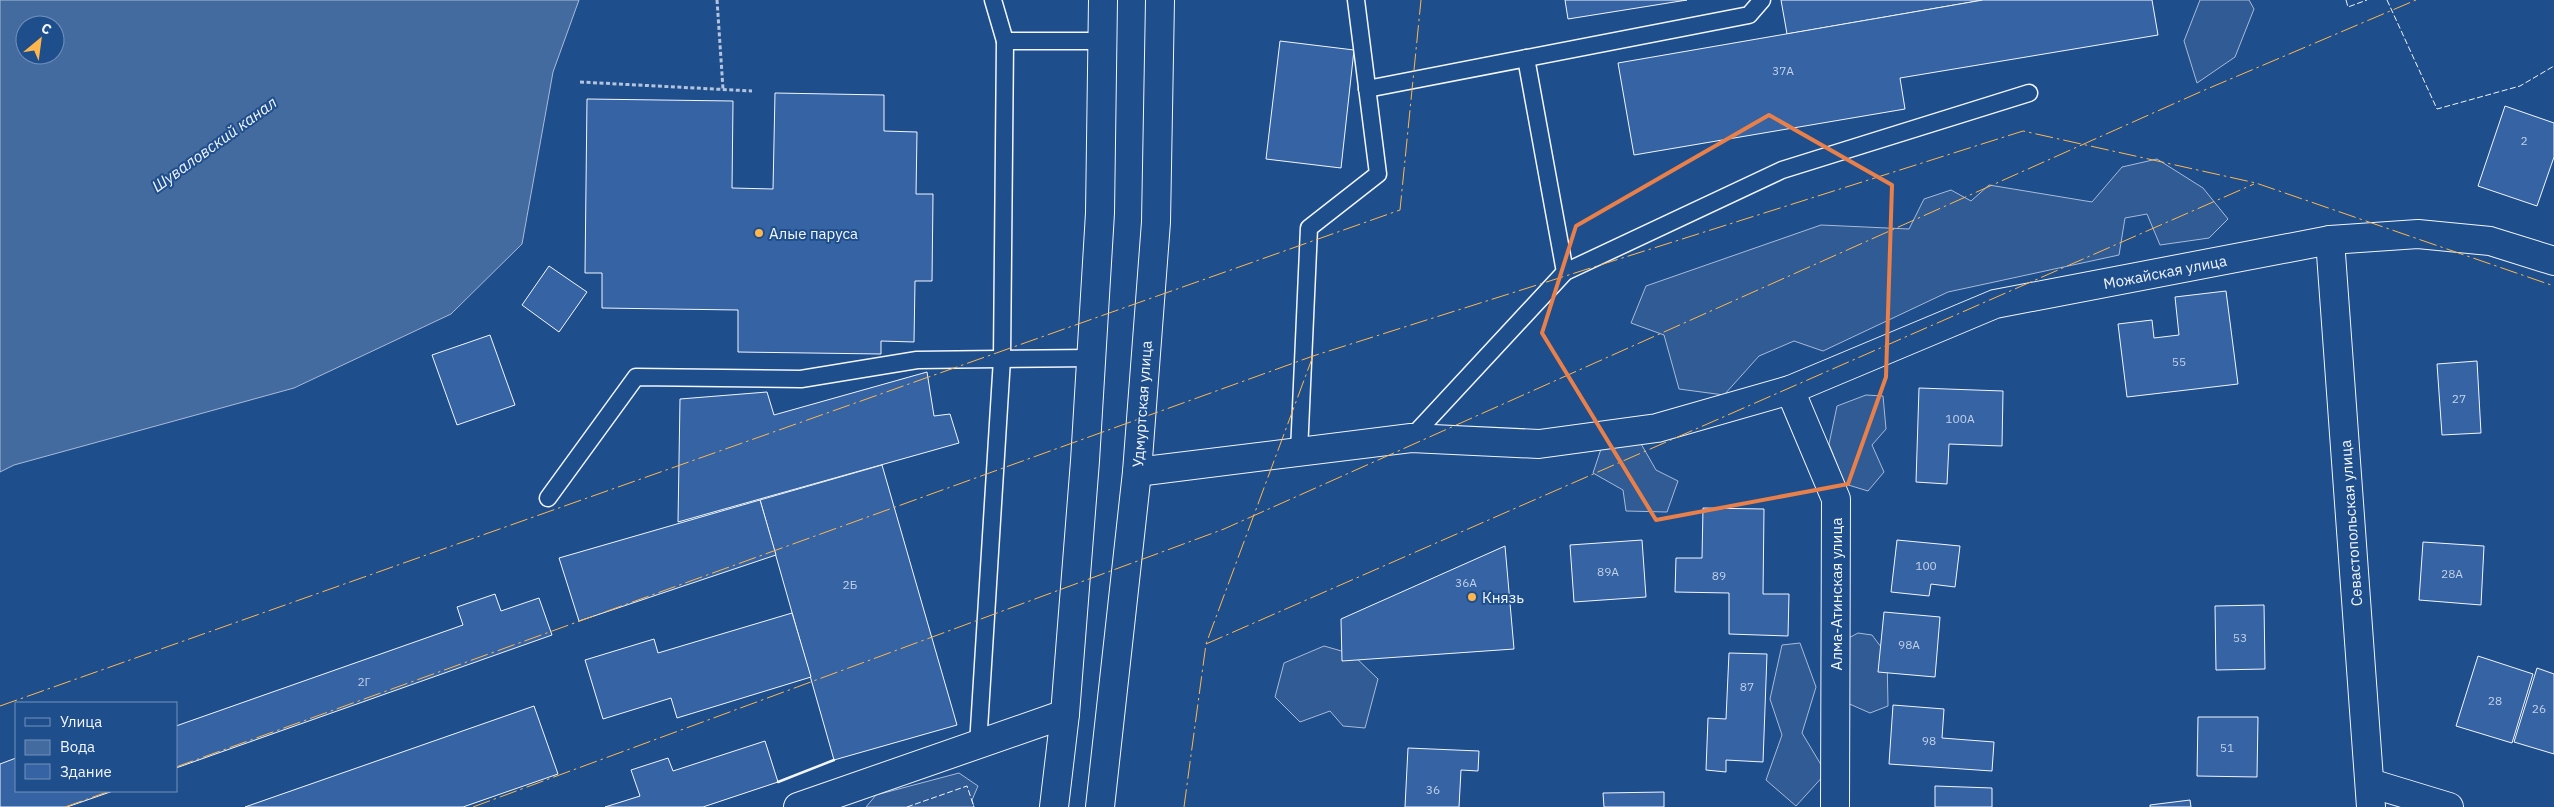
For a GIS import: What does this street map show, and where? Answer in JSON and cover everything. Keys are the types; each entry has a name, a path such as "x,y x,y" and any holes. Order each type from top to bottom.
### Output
{"street":[{"path":"1054,807 1065,714 1092,358 1100,213 1103,0"},
{"name":"Удмуртская улица","path":"1100,807 1137,472 1156,222 1160,0"},
{"name":"Можайская улица","path":"1137,472 1411,438 1539,444 1657,428 1790,390 1995,304 2330,240 2418,234 2490,241 2554,260"},
{"name":"Севастопольская улица","path":"2330,240 2370,795"},
{"name":"Алма-Атинская улица","path":"1790,390 1836,499 1835,807"},
{"path":"798,807 1065,714"},
{"path":"2370,795 2449,807"}],"lane":[{"path":"978,745 1002,359 1005,41 993,0"},
{"path":"1299,452 1309,228 1378,174 1356,0"},
{"path":"1367,89 1749,15 1762,0"},
{"path":"1005,41 1103,41"},
{"path":"1526,58 1565,272"},
{"path":"1411,438 1565,272 1782,170 2030,93"},
{"path":"548,498 636,377 801,379 917,360 1092,358"}],"path":[{"path":"718,0 723,89"},
{"path":"580,82 752,91"}],"highlighted area":[{"path":"1769,115 1892,185 1886,377 1848,484 1656,520 1542,333 1576,226"}],"shaded area":[{"path":"2200,0 2249,0 2254,9 2235,57 2197,83 2184,41"},
{"path":"2157,159 2203,188 2228,219 2209,238 2160,245 2147,214 2125,218 2119,255 1948,292 1823,351 1794,341 1759,356 1724,395 1679,389 1664,335 1631,323 1646,286 1821,225 1909,229 1924,199 1951,190 1971,201 1989,185 2092,202 2122,167"},
{"path":"1866,395 1883,396 1886,429 1872,445 1884,472 1868,491 1845,484 1829,444 1837,406"},
{"path":"1640,442 1656,470 1678,481 1667,512 1626,511 1623,490 1593,473 1602,446"},
{"path":"1858,633 1872,635 1887,655 1888,706 1870,713 1845,702 1843,641"},
{"path":"1800,643 1816,687 1802,733 1826,773 1796,806 1766,780 1782,735 1770,699 1782,645"},
{"path":"1324,646 1352,654 1378,679 1365,728 1343,726 1330,711 1300,722 1275,697 1284,663"},
{"path":"959,773 978,786 972,800 974,807 866,807 876,795"}],"water":[{"name":"Шуваловский канал","path":"0,0 579,0 553,72 522,244 451,314 294,388 14,465 0,472"}],"building":[{"path":"1565,0 1687,0 1568,19"},
{"path":"1781,0 1983,0 1787,34"},
{"path":"1983,0 2152,0 2158,35 1900,78 1905,109 1634,155 1618,63"},
{"path":"1280,41 1354,50 1341,168 1266,159"},
{"name":"Алые паруса","path":"775,93 884,95 884,131 917,132 916,194 933,194 932,281 915,281 914,342 881,341 881,354 738,352 738,310 602,308 602,273 585,273 587,99 733,101 732,188 773,189"},
{"path":"2505,106 2554,123 2554,157 2537,206 2478,186"},
{"path":"549,266 587,292 559,332 522,305"},
{"path":"2226,291 2238,384 2127,397 2118,324 2152,320 2154,338 2179,335 2175,297"},
{"path":"490,335 515,405 457,425 432,355"},
{"path":"2477,361 2481,433 2442,435 2437,364"},
{"path":"927,372 934,416 950,414 959,443 678,522 680,399 767,392 774,415"},
{"path":"1919,388 2003,391 2002,446 1949,444 1947,484 1916,482"},
{"path":"882,465 957,725 834,760 760,500"},
{"path":"760,500 776,555 579,621 559,558"},
{"path":"1703,508 1764,509 1763,594 1789,594 1788,636 1729,634 1729,593 1675,592 1676,558 1702,558"},
{"path":"1642,540 1646,597 1574,602 1570,545"},
{"path":"1897,540 1960,546 1955,587 1931,584 1929,596 1891,592"},
{"path":"2423,542 2484,546 2481,605 2419,600"},
{"path":"1505,546 1514,649 1342,661 1341,619"},
{"path":"495,594 501,611 539,598 552,635 178,767 178,725 463,625 457,607"},
{"path":"2264,605 2265,669 2216,670 2215,606"},
{"path":"1884,612 1940,617 1935,677 1878,672"},
{"path":"792,613 811,677 677,718 671,698 603,719 585,660 654,639 658,653"},
{"path":"1729,653 1767,654 1763,762 1726,760 1726,772 1706,770 1708,718 1726,719"},
{"path":"2478,656 2533,674 2512,743 2456,726"},
{"path":"2537,668 2554,674 2554,754 2514,742"},
{"path":"1893,705 1944,709 1942,738 1994,742 1992,771 1889,764"},
{"path":"534,706 558,774 463,807 245,807"},
{"path":"2198,717 2258,717 2257,777 2197,776"},
{"path":"765,741 778,782 703,807 605,807 640,796 631,770 668,758 673,771"},
{"path":"1408,748 1479,751 1478,771 1461,770 1459,807 1405,807"},
{"path":"15,758 15,792 110,792 67,807 0,807 0,764"},
{"path":"1935,786 1992,788 1992,807 1935,807"},
{"path":"1664,792 1664,807 1604,807 1603,793"},
{"path":"2190,800 2191,807 2150,807 2150,805"}],"fence":[{"path":"2346,0 2348,7 2367,0"},
{"path":"2387,0 2437,109 2520,86 2554,66"},
{"path":"907,807 967,786 974,807"}],"wall":[{"path":"778,782 834,760"}],"power":[{"path":"0,706 1400,210 1421,0"},
{"path":"473,807 1224,529 2200,92 2416,0"},
{"path":"178,766 1313,356 2023,131 2256,183 2554,286"},
{"path":"1206,644 2254,184"},
{"path":"1184,807 1206,644 1313,356"},
{"path":"65,807 107,792"}],"place":[{"name":"Алые паруса","path":"759,233"},
{"name":"Князь","path":"1472,597"}]}
